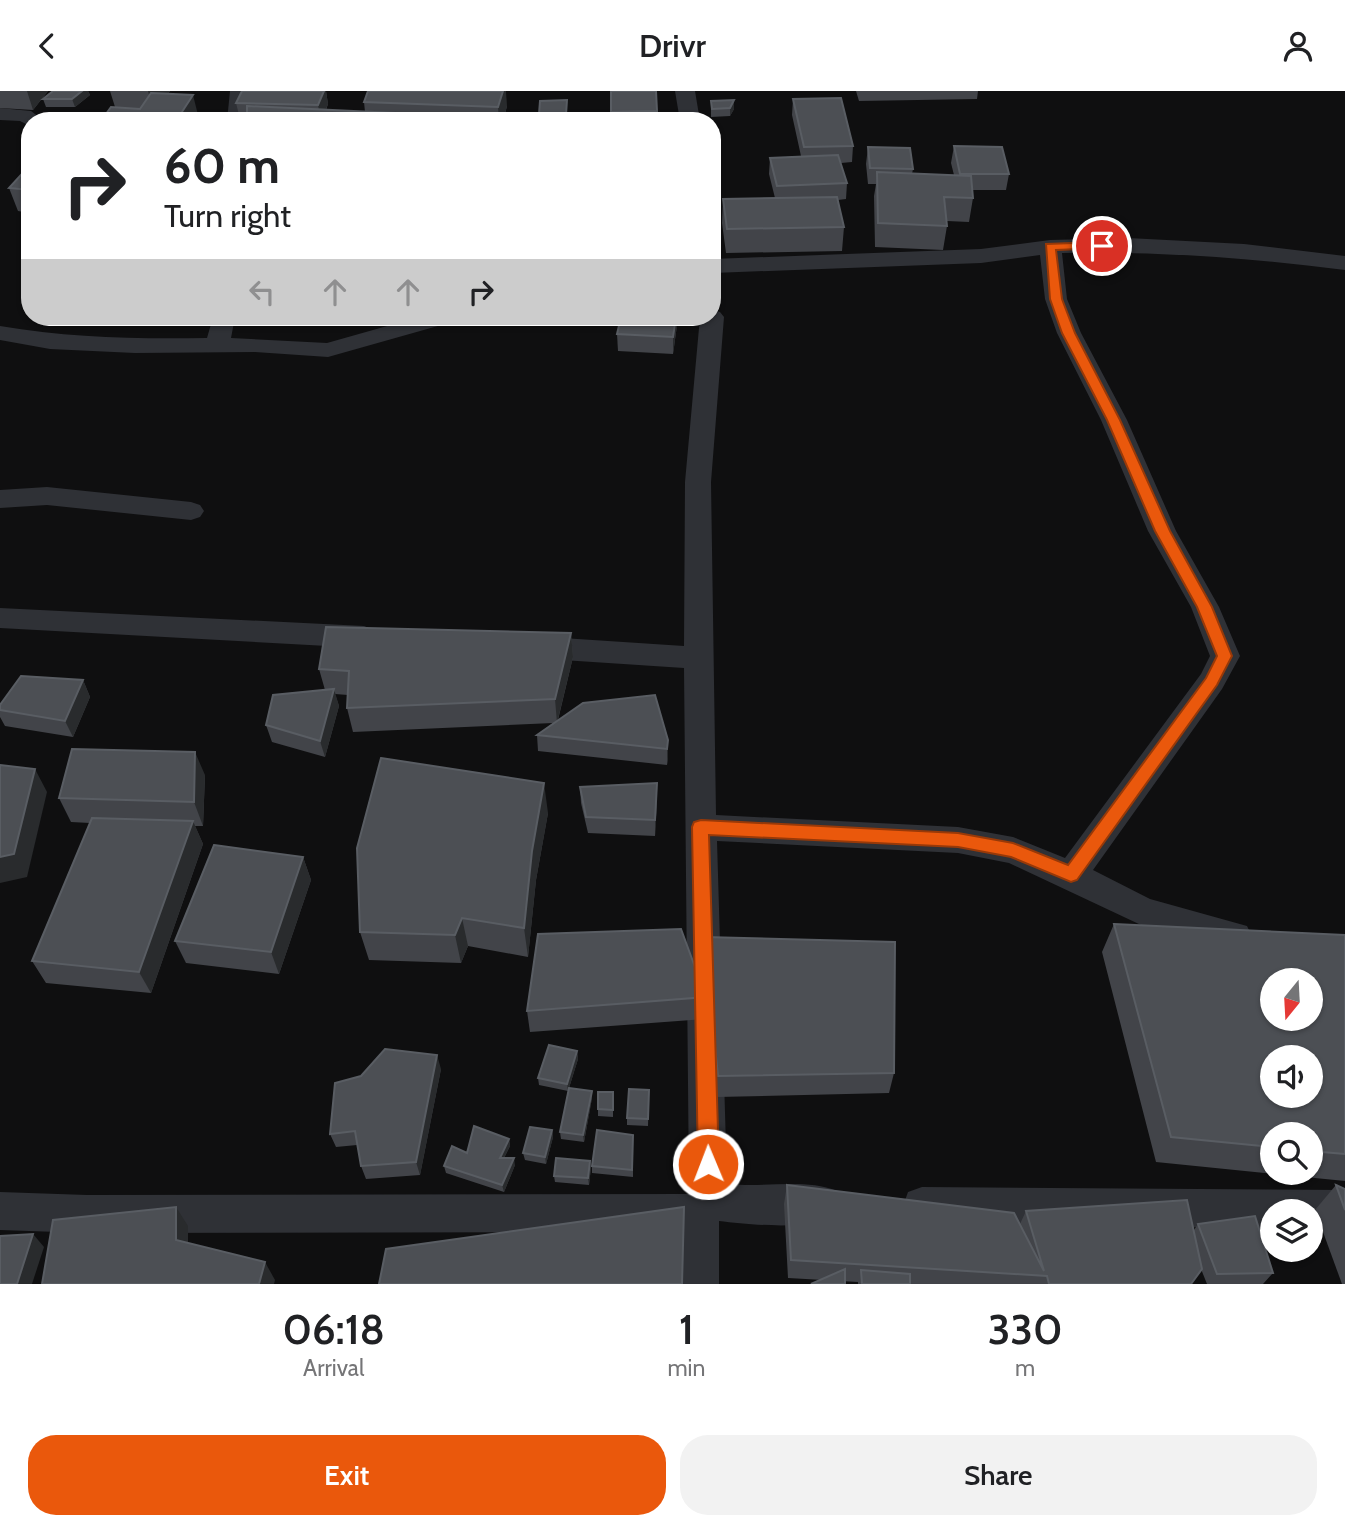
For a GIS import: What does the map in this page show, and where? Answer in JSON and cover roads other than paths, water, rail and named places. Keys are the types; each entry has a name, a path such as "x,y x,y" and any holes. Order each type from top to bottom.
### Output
{"street":[{"path":"238,112 240,91"},
{"path":"685,91 688,112"},
{"path":"0,114 21,115"},
{"path":"721,264 981,256 1050,247 1128,245 1231,251 1345,263"},
{"path":"1050,247 1056,299 1069,333 1114,420 1162,531 1205,607 1225,656 1212,681 1071,875"},
{"path":"217,347 222,326"},
{"path":"0,333 50,342 217,347 255,345 328,350 412,326"},
{"path":"699,1284 708,1187 698,482 710,326"},
{"path":"0,499 47,496 191,511"},
{"path":"0,618 393,639"},
{"path":"504,646 700,657"},
{"path":"701,827 958,840 1013,850 1071,875 1140,911 1202,930 1269,943"},
{"path":"0,1211 87,1214 708,1205 720,1202 747,1205 852,1205"},
{"path":"894,1205 1345,1209"}]}
